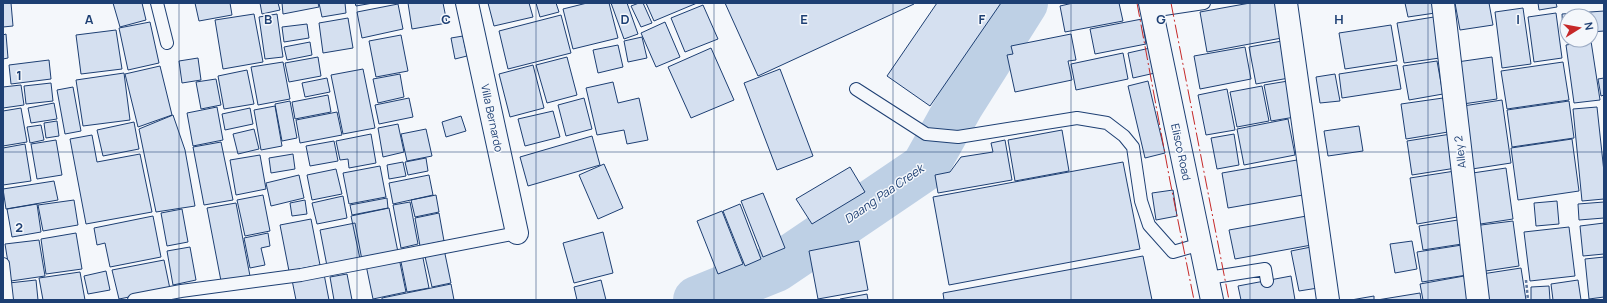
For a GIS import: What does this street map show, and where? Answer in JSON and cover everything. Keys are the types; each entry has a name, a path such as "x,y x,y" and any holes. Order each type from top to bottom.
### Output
{"street":[{"name":"Villa Bernardo","path":"467,3 516,233"},
{"path":"1286,3 1328,300"},
{"name":"Alley 2","path":"1443,3 1478,300"},
{"name":"Elisco Road","path":"1151,7 1212,300"}],"lane":[{"path":"157,3 167,43"},
{"path":"1151,7 1204,3"},
{"path":"856,89 926,134 958,137 1077,118 1107,123 1124,136 1133,147 1141,201 1149,225 1173,252 1201,244"},
{"path":"134,300 181,291 301,276 516,233"},
{"path":"3,264 7,300"},
{"path":"1208,278 1265,269 1267,281"}],"path":[{"path":"1526,280 1528,300"}],"building":[{"path":"3,3 11,3 13,26 3,27"},
{"path":"113,3 142,3 146,20 120,27"},
{"path":"195,3 230,3 232,15 199,21"},
{"path":"260,3 278,3 280,10 262,14"},
{"path":"282,3 318,3 319,7 283,14"},
{"path":"319,3 345,3 346,13 322,17"},
{"path":"355,3 373,3 356,6"},
{"path":"408,3 443,3 447,23 412,29"},
{"path":"488,3 529,3 533,17 494,26"},
{"path":"536,3 556,3 559,12 540,17"},
{"path":"587,3 609,3 618,38 573,49 563,9"},
{"path":"611,3 627,3 638,34 624,39"},
{"path":"643,3 652,23 641,27 631,6"},
{"path":"646,3 697,3 654,21"},
{"path":"725,3 914,3 914,4 758,76"},
{"path":"937,3 1001,3 930,106 887,76"},
{"path":"1073,3 1119,3 1123,21 1065,32 1060,6"},
{"path":"1250,3 1281,3 1287,37 1207,52 1200,12"},
{"path":"1405,3 1441,3 1442,12 1408,17"},
{"path":"1455,3 1489,3 1493,25 1460,30"},
{"path":"1538,3 1556,3 1557,7 1539,10"},
{"path":"398,4 403,29 362,38 357,12"},
{"path":"703,5 718,39 685,52 671,18"},
{"path":"1523,8 1531,64 1502,68 1495,12"},
{"path":"1599,11 1604,11 1604,31 1599,31"},
{"path":"1556,13 1559,48 1561,48 1562,58 1534,62 1528,17"},
{"path":"254,14 263,62 223,69 215,20"},
{"path":"277,14 283,57 265,59 259,17"},
{"path":"561,15 571,53 508,69 499,31"},
{"path":"1440,16 1447,57 1404,63 1397,23"},
{"path":"348,18 353,48 323,53 319,23"},
{"path":"1142,19 1146,44 1095,54 1090,29"},
{"path":"150,22 159,63 128,70 119,28"},
{"path":"665,22 680,57 656,67 641,33"},
{"path":"307,24 309,38 284,42 282,27"},
{"path":"1391,25 1397,61 1345,69 1339,33"},
{"path":"116,30 122,69 81,74 76,35"},
{"path":"6,34 8,58 3,59 3,35"},
{"path":"1071,34 1076,60 1068,61 1072,80 1015,92 1007,55 1013,54 1011,46"},
{"path":"401,35 408,71 376,77 369,41"},
{"path":"463,36 467,56 455,59 451,38"},
{"path":"642,37 647,58 628,62 624,41"},
{"path":"1282,41 1289,78 1256,84 1249,47"},
{"path":"310,42 312,55 287,60 284,47"},
{"path":"618,45 623,67 598,73 593,50"},
{"path":"1245,47 1251,79 1200,89 1194,56"},
{"path":"711,48 734,100 691,118 668,67"},
{"path":"1150,48 1155,73 1133,78 1128,53"},
{"path":"1566,48 1592,48 1600,100 1574,103"},
{"path":"1123,53 1128,79 1076,90 1071,64"},
{"path":"318,57 321,76 289,82 285,63"},
{"path":"567,57 577,95 547,103 536,65"},
{"path":"1492,57 1497,99 1463,104 1457,62"},
{"path":"198,58 201,80 182,83 179,61"},
{"path":"49,60 51,79 11,84 9,65"},
{"path":"1437,61 1443,94 1409,100 1403,66"},
{"path":"283,62 290,99 258,105 251,67"},
{"path":"1563,62 1569,100 1507,109 1501,71"},
{"path":"533,65 544,108 510,117 499,74"},
{"path":"1397,65 1401,89 1342,98 1339,74"},
{"path":"160,66 172,115 138,127 125,74"},
{"path":"363,69 375,128 343,134 331,75"},
{"path":"780,69 813,156 777,170 744,83"},
{"path":"247,70 254,104 224,109 218,76"},
{"path":"124,73 130,120 83,126 76,80"},
{"path":"400,74 404,97 378,103 373,79"},
{"path":"1335,74 1340,101 1320,103 1316,77"},
{"path":"327,78 330,92 305,97 302,83"},
{"path":"1604,78 1604,95 1601,96 1598,79"},
{"path":"216,79 221,105 201,109 196,82"},
{"path":"1148,81 1165,153 1145,158 1128,86"},
{"path":"1288,81 1295,117 1271,121 1264,85"},
{"path":"613,82 618,103 639,98 648,140 627,144 624,130 597,135 586,88"},
{"path":"51,83 53,101 26,104 24,86"},
{"path":"21,85 24,105 3,108 3,87"},
{"path":"1262,86 1269,121 1237,127 1230,92"},
{"path":"73,87 81,131 65,134 57,90"},
{"path":"1227,89 1235,130 1206,135 1198,95"},
{"path":"328,95 331,112 295,119 292,102"},
{"path":"409,98 413,117 379,124 375,105"},
{"path":"584,98 592,129 566,136 558,105"},
{"path":"1443,98 1448,132 1406,139 1401,104"},
{"path":"1502,100 1511,163 1472,169 1463,106"},
{"path":"290,101 297,138 282,141 275,104"},
{"path":"1569,101 1574,138 1512,147 1507,110"},
{"path":"54,103 57,119 31,123 28,108"},
{"path":"275,106 282,146 261,150 254,110"},
{"path":"217,107 223,140 193,146 187,113"},
{"path":"1597,107 1604,172 1604,199 1582,201 1573,109"},
{"path":"21,108 27,142 3,146 3,111"},
{"path":"250,108 253,124 225,130 222,114"},
{"path":"553,111 560,137 525,146 518,119"},
{"path":"337,112 342,135 300,143 296,120"},
{"path":"173,115 185,150 195,206 156,212 139,129"},
{"path":"461,116 466,131 446,137 442,122"},
{"path":"1288,119 1295,155 1244,165 1237,129"},
{"path":"57,121 59,136 46,138 44,123"},
{"path":"134,122 139,149 103,156 97,130"},
{"path":"398,124 404,152 383,157 378,128"},
{"path":"41,125 44,140 30,143 27,127"},
{"path":"1359,126 1363,151 1328,156 1324,131"},
{"path":"254,129 259,149 238,154 233,134"},
{"path":"426,129 432,156 407,161 401,134"},
{"path":"1062,130 1069,171 1015,181 1008,140"},
{"path":"371,134 376,163 349,168 348,159 340,160 336,141"},
{"path":"1234,134 1239,165 1217,169 1211,138"},
{"path":"1451,134 1456,168 1412,175 1407,141"},
{"path":"92,135 97,162 140,154 152,212 86,224 70,139"},
{"path":"592,136 600,165 528,186 520,157"},
{"path":"1572,139 1579,191 1518,200 1511,148"},
{"path":"56,140 62,175 37,179 31,144"},
{"path":"1005,140 1012,180 938,193 935,175 950,172 961,157 993,152 991,143"},
{"path":"334,141 338,161 310,166 306,146"},
{"path":"221,142 233,200 204,205 193,147"},
{"path":"25,144 31,181 3,185 3,148"},
{"path":"293,154 295,169 271,173 269,158"},
{"path":"260,155 266,189 236,195 230,160"},
{"path":"426,158 428,171 408,175 405,162"},
{"path":"1297,160 1303,195 1228,208 1222,173"},
{"path":"403,162 406,176 389,179 387,165"},
{"path":"1123,162 1140,249 949,285 933,197"},
{"path":"604,164 623,208 598,219 579,175"},
{"path":"380,166 386,197 349,204 343,173"},
{"path":"850,167 865,192 812,224 796,199"},
{"path":"1506,168 1513,219 1474,225 1466,174"},
{"path":"336,169 342,194 312,200 307,175"},
{"path":"1455,171 1463,216 1417,224 1410,178"},
{"path":"299,175 304,198 271,206 266,183"},
{"path":"429,175 433,195 393,204 389,183"},
{"path":"54,181 58,200 6,209 3,189"},
{"path":"1173,190 1177,216 1156,220 1152,193"},
{"path":"763,193 785,248 763,257 741,201"},
{"path":"263,195 270,231 245,236 237,200"},
{"path":"436,195 439,212 415,217 411,200"},
{"path":"343,196 347,218 317,224 312,203"},
{"path":"387,198 388,208 352,215 350,205"},
{"path":"74,200 78,225 43,231 38,205"},
{"path":"305,200 307,214 292,216 290,203"},
{"path":"1557,201 1559,224 1536,226 1534,203"},
{"path":"410,202 418,244 401,248 393,205"},
{"path":"1604,202 1604,218 1579,220 1578,204"},
{"path":"236,203 250,276 221,281 207,208"},
{"path":"37,204 41,232 12,237 7,209"},
{"path":"740,204 761,259 745,266 723,211"},
{"path":"389,208 398,252 360,259 351,216"},
{"path":"182,209 188,242 167,246 161,213"},
{"path":"722,211 743,264 718,274 697,221"},
{"path":"439,213 444,241 420,246 415,218"},
{"path":"1312,215 1317,244 1235,259 1229,230"},
{"path":"153,216 161,257 110,267 105,243 97,245 94,228"},
{"path":"311,219 320,265 289,271 280,225"},
{"path":"1458,220 1462,244 1423,250 1419,226"},
{"path":"1513,221 1519,266 1479,272 1473,226"},
{"path":"355,223 362,260 327,266 320,230"},
{"path":"1604,223 1604,254 1583,256 1580,226"},
{"path":"1569,227 1575,276 1530,281 1524,232"},
{"path":"603,232 613,273 574,283 563,243"},
{"path":"76,233 82,269 46,274 41,239"},
{"path":"268,233 270,246 261,248 265,265 250,268 244,238"},
{"path":"39,240 45,276 11,281 5,244"},
{"path":"859,241 868,290 818,299 809,251"},
{"path":"1412,241 1417,269 1395,273 1390,244"},
{"path":"1462,245 1467,275 1422,282 1417,252"},
{"path":"190,247 196,280 173,285 167,251"},
{"path":"1311,247 1318,288 1299,291 1291,251"},
{"path":"444,249 451,283 432,287 424,252"},
{"path":"422,253 429,288 407,292 400,257"},
{"path":"1143,256 1152,300 944,300 943,293"},
{"path":"1604,257 1604,297 1589,299 1585,259"},
{"path":"399,258 406,292 373,299 366,265"},
{"path":"164,260 170,289 119,299 112,270"},
{"path":"1521,268 1526,300 1486,300 1482,274"},
{"path":"106,271 110,290 88,294 84,276"},
{"path":"80,272 85,300 43,300 39,278"},
{"path":"324,274 329,300 296,300 292,280"},
{"path":"347,274 352,300 334,300 330,277"},
{"path":"1291,276 1295,300 1241,300 1238,286"},
{"path":"1464,276 1468,300 1423,300 1420,284"},
{"path":"36,280 38,300 11,300 9,283"},
{"path":"601,280 606,300 577,300 574,287"},
{"path":"1578,280 1581,300 1553,300 1551,284"},
{"path":"451,284 454,300 382,300 382,298"},
{"path":"1549,286 1550,300 1531,300 1531,287"},
{"path":"1420,293 1421,300 1377,300"},
{"path":"867,294 868,300 840,300 840,299"},
{"path":"1374,296 1374,300 1351,300"}],"waterway":[{"name":"Daang Paa Creek","path":"697,300 776,268 925,167 959,106 1024,3"}],"power":[{"path":"1137,3 1194,300"},
{"path":"1171,3 1229,300"}]}
